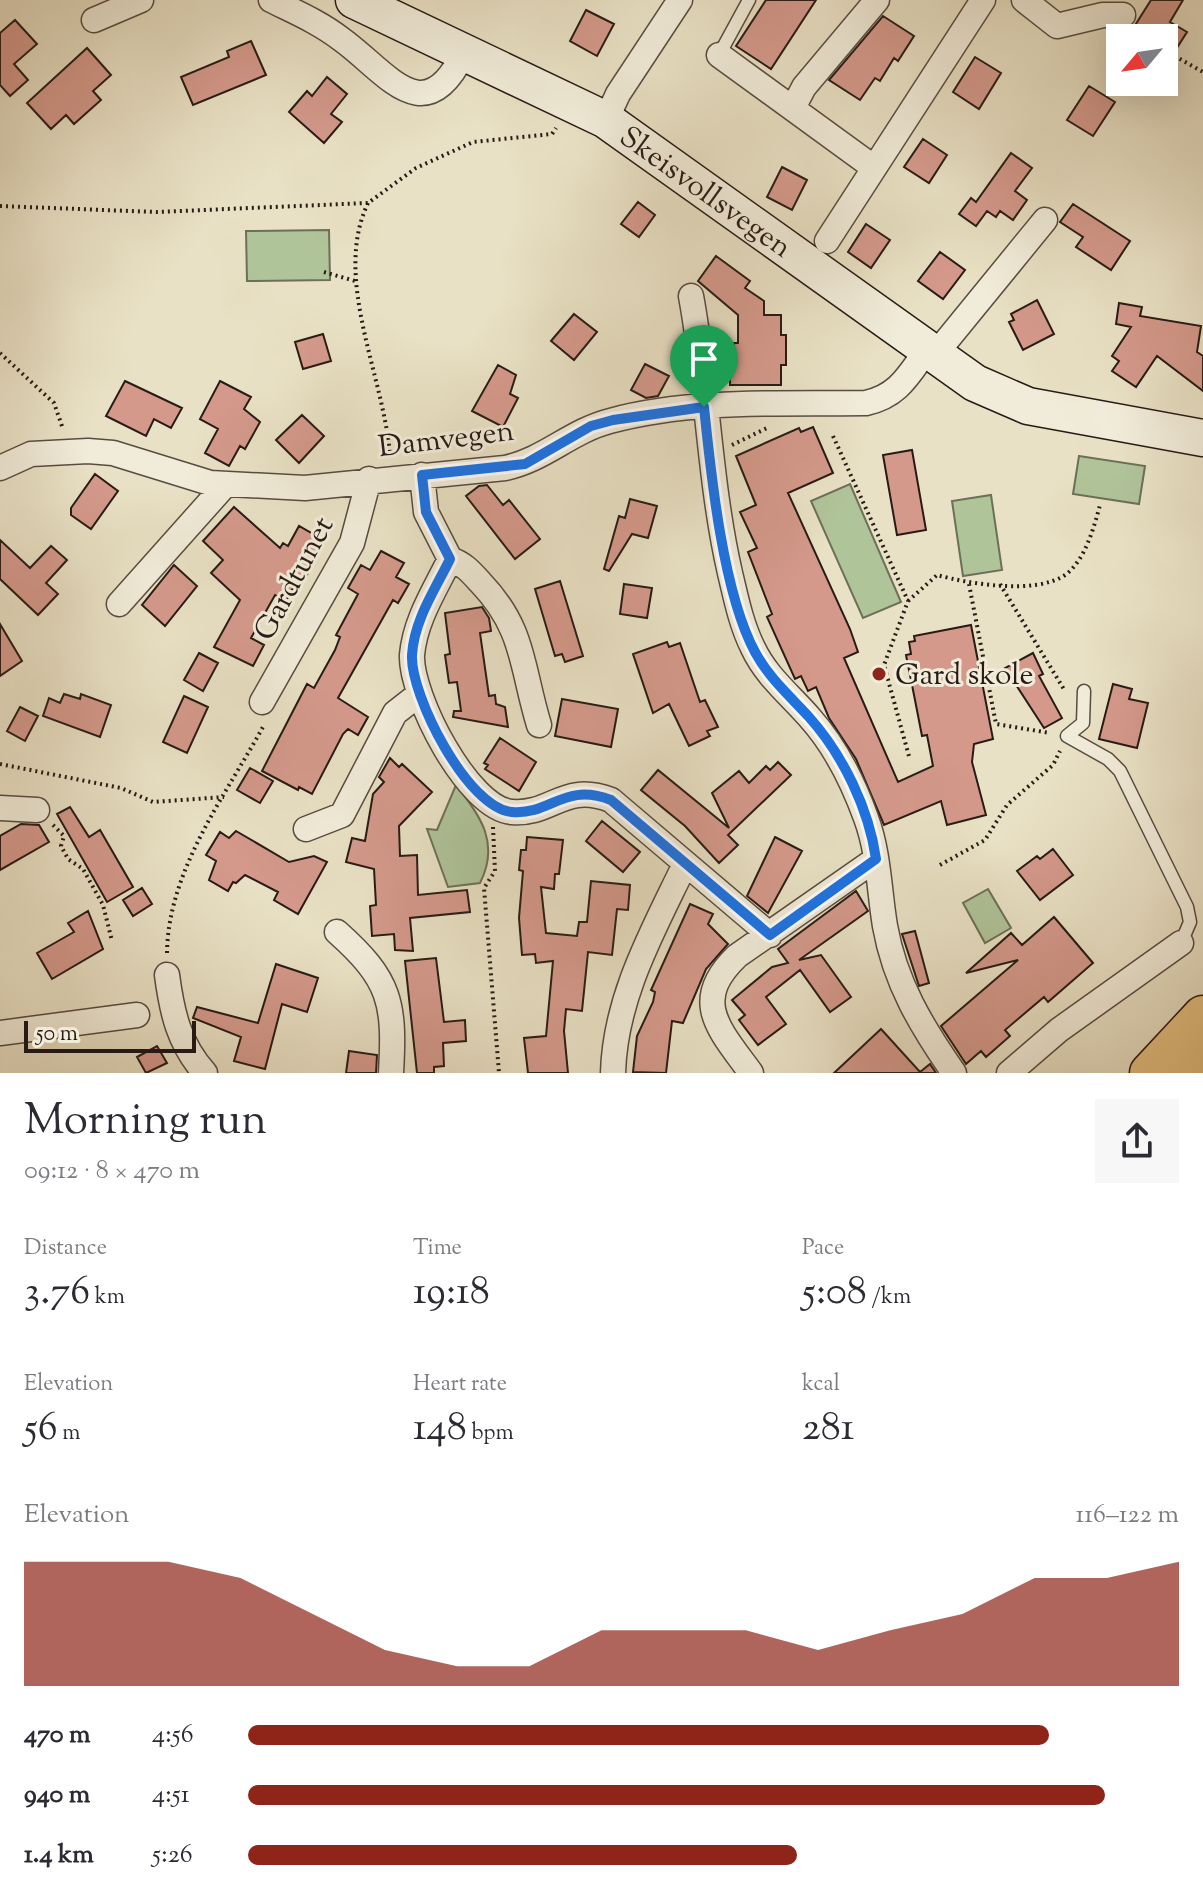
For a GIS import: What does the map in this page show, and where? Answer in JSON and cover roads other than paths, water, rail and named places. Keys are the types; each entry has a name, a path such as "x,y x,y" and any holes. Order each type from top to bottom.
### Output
{"main road":[{"name":"Skeisvollsvegen","path":"354,0 606,120 787,247 930,354 975,383 1028,406 1203,438"},
{"path":"1150,1073 1203,1016"},
{"path":"1191,1073 1203,1060"}],"street":[{"path":"94,20 141,0"},
{"path":"271,0 314,20 400,89 414,93 429,92 443,86 451,78 463,54"},
{"path":"606,120 618,94 680,0"},
{"path":"793,108 804,87 877,0"},
{"path":"827,241 983,0"},
{"path":"1024,0 1057,26 1103,15 1123,15"},
{"path":"719,55 873,167"},
{"path":"930,354 1045,220"},
{"path":"691,296 710,459 741,620 767,674 810,718 839,758 867,821 876,859 885,926 898,976 916,1016 954,1073"},
{"name":"Damvegen","path":"0,468 31,454 56,451 113,453 210,483 305,488 525,464 591,426 613,420 704,407 866,403 883,399 899,390 930,354"},
{"path":"422,475 426,512 450,559 463,564 508,616 539,725"},
{"name":"Gardtunet","path":"266,707 352,543 369,479"},
{"path":"119,604 226,484"},
{"path":"450,559 414,636 412,658 418,695 464,778 492,807 510,812 530,811 578,793 611,800 770,935"},
{"path":"306,829 342,815 395,713 418,695"},
{"path":"0,808 37,810"},
{"path":"751,1073 714,1016 711,998 717,975 737,956 876,859"},
{"path":"613,1073 616,1027 624,1002 642,953 685,864"},
{"path":"337,932 356,948 387,989 394,1026 391,1073"},
{"path":"1009,1073 1059,1030 1181,943"},
{"path":"167,975 176,1024 191,1057 205,1073"},
{"path":"0,1033 137,1015"}],"lane":[{"path":"719,55 749,0"},
{"path":"1084,691 1083,723 1067,736 1114,764 1129,785 1187,907 1190,922 1181,943"}],"place":[{"name":"Gard skole","path":"879,674"}]}
